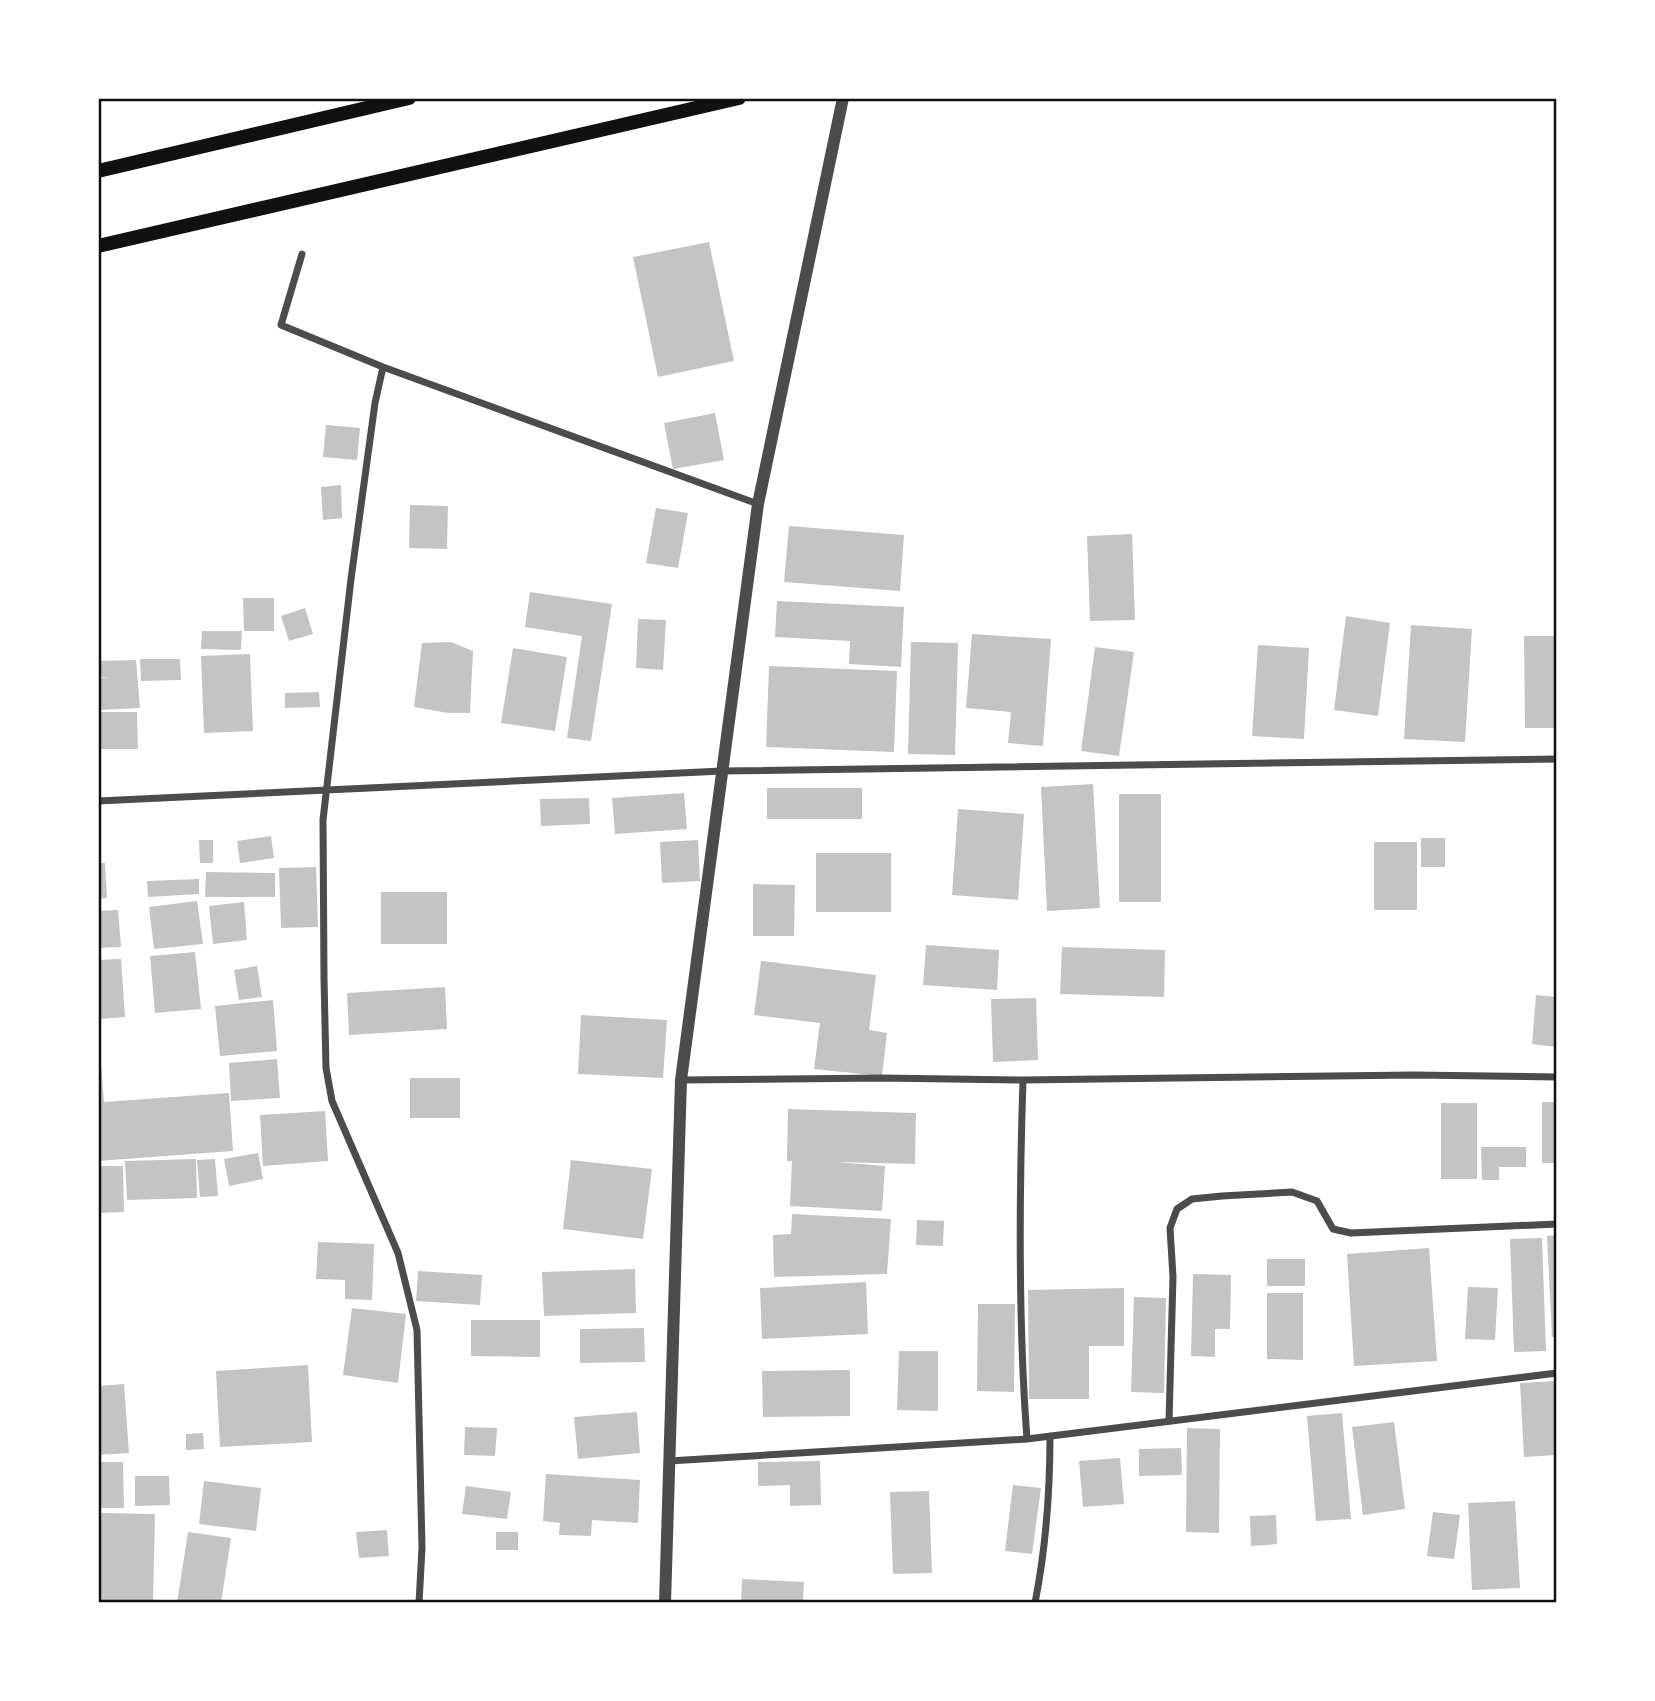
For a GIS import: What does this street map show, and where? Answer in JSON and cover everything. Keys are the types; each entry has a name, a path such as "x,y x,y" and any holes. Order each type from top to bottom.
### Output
{"main road":[{"path":"98,171 409,98"},
{"path":"98,246 739,98"}],"street":[{"path":"665,1603 681,1080 758,504 843,98"},
{"path":"302,254 281,325 383,367 758,504"},
{"path":"383,367 375,403 351,579 323,820 326,1068 332,1101 398,1253 417,1330 422,1548 419,1603"},
{"path":"98,801 722,771 1557,760"},
{"path":"681,1080 1023,1080 1414,1075 1557,1077"},
{"path":"1023,1080 1019,1199 1023,1398 1027,1439"},
{"path":"1169,1421 1172,1277 1170,1228 1177,1209 1192,1199 1292,1192 1317,1201 1333,1229 1351,1233 1557,1224"},
{"path":"669,1461 1027,1439 1557,1373"},
{"path":"1035,1603 1046,1541 1050,1436"}],"building":[{"path":"709,242 734,361 658,377 633,257"},
{"path":"715,413 724,460 673,469 664,423"},
{"path":"326,425 360,428 357,460 323,457"},
{"path":"341,485 342,518 323,520 321,487"},
{"path":"410,505 448,506 447,549 409,548"},
{"path":"656,508 688,513 678,568 646,563"},
{"path":"789,526 904,535 900,591 784,582"},
{"path":"1132,534 1135,620 1090,621 1087,536"},
{"path":"530,592 612,604 591,741 567,738 582,636 525,627"},
{"path":"243,598 274,598 274,631 244,631"},
{"path":"777,601 904,607 901,667 849,664 850,641 775,637"},
{"path":"305,608 313,634 289,641 281,616"},
{"path":"1346,616 1390,623 1378,716 1334,710"},
{"path":"638,619 666,620 663,670 636,668"},
{"path":"1411,625 1472,629 1465,742 1404,739"},
{"path":"202,631 242,631 241,650 201,649"},
{"path":"972,634 1051,639 1043,746 1008,743 1011,712 966,708"},
{"path":"1524,636 1557,636 1557,728 1525,728"},
{"path":"451,642 473,651 470,713 448,713 414,707 422,643"},
{"path":"911,642 958,643 955,755 908,754"},
{"path":"1258,645 1309,648 1304,739 1252,736"},
{"path":"1095,647 1134,652 1119,756 1081,751"},
{"path":"513,648 567,657 555,731 501,723"},
{"path":"250,654 253,731 204,733 201,656"},
{"path":"140,659 180,659 181,680 141,681"},
{"path":"136,660 140,708 99,710 98,678 110,677 98,677 98,661"},
{"path":"769,666 897,671 894,752 766,747"},
{"path":"319,692 320,707 285,708 285,693"},
{"path":"100,712 137,712 138,749 101,749"},
{"path":"1093,784 1100,908 1047,911 1041,787"},
{"path":"767,788 862,788 862,819 767,819"},
{"path":"684,793 687,829 615,834 612,798"},
{"path":"1119,794 1161,794 1161,902 1119,902"},
{"path":"589,798 590,824 541,826 540,799"},
{"path":"958,809 1024,814 1018,900 952,895"},
{"path":"271,836 274,858 240,863 237,841"},
{"path":"1421,838 1445,838 1445,867 1421,867"},
{"path":"199,840 213,840 213,863 200,863"},
{"path":"698,840 700,881 662,883 660,842"},
{"path":"1374,842 1417,842 1417,910 1374,910"},
{"path":"816,853 891,853 891,912 816,912"},
{"path":"98,863 105,863 107,898 98,899"},
{"path":"316,867 318,927 281,928 279,868"},
{"path":"206,872 275,873 275,897 205,897"},
{"path":"199,879 199,894 148,897 147,881"},
{"path":"753,884 795,885 794,936 753,936"},
{"path":"381,892 447,892 447,944 381,944"},
{"path":"197,901 203,944 154,949 149,907"},
{"path":"244,902 247,940 213,944 209,906"},
{"path":"118,910 121,947 98,948 98,911"},
{"path":"926,945 999,950 997,990 923,985"},
{"path":"1062,947 1165,950 1164,997 1060,994"},
{"path":"195,952 201,1009 155,1013 150,956"},
{"path":"121,959 125,1017 100,1019 98,960"},
{"path":"761,961 876,975 869,1030 887,1033 882,1076 814,1069 820,1023 754,1015"},
{"path":"257,966 262,997 239,1000 234,970"},
{"path":"445,987 447,1029 349,1035 347,993"},
{"path":"1536,995 1557,997 1557,1047 1532,1044"},
{"path":"1036,998 1038,1060 993,1062 991,999"},
{"path":"273,1000 277,1051 220,1056 215,1006"},
{"path":"581,1015 667,1020 663,1078 578,1074"},
{"path":"98,1051 104,1102 229,1093 233,1151 98,1161"},
{"path":"277,1059 280,1098 231,1101 229,1063"},
{"path":"410,1078 460,1078 460,1118 410,1118"},
{"path":"1542,1102 1557,1102 1557,1163 1542,1163"},
{"path":"1441,1103 1477,1103 1477,1179 1441,1179"},
{"path":"788,1109 916,1113 915,1164 837,1162 885,1166 882,1211 790,1206 792,1161 787,1161"},
{"path":"325,1111 328,1161 263,1166 260,1115"},
{"path":"1481,1147 1526,1147 1526,1167 1499,1167 1499,1180 1482,1180"},
{"path":"258,1153 263,1179 229,1186 224,1159"},
{"path":"196,1159 197,1198 127,1200 125,1161"},
{"path":"215,1159 218,1196 200,1197 197,1160"},
{"path":"571,1160 652,1169 643,1239 563,1229"},
{"path":"98,1166 123,1166 124,1212 98,1213"},
{"path":"792,1214 891,1219 887,1274 774,1277 773,1235 791,1234"},
{"path":"917,1220 944,1221 943,1246 916,1245"},
{"path":"1557,1235 1557,1337 1552,1337 1547,1236"},
{"path":"1542,1238 1546,1351 1514,1352 1510,1239"},
{"path":"318,1242 374,1244 372,1300 345,1299 345,1280 316,1279"},
{"path":"1429,1248 1437,1361 1354,1366 1347,1254"},
{"path":"1267,1259 1305,1259 1305,1286 1267,1286"},
{"path":"635,1269 636,1313 544,1316 542,1272"},
{"path":"418,1271 482,1275 480,1305 416,1301"},
{"path":"1193,1274 1231,1275 1230,1329 1215,1329 1215,1357 1191,1356"},
{"path":"866,1282 868,1334 762,1339 760,1288"},
{"path":"1468,1287 1498,1288 1495,1340 1465,1339"},
{"path":"1124,1288 1124,1346 1089,1346 1089,1399 1029,1399 1028,1290"},
{"path":"1267,1293 1303,1293 1303,1360 1267,1359"},
{"path":"1134,1297 1166,1298 1164,1393 1131,1392"},
{"path":"978,1304 1015,1304 1014,1392 977,1391"},
{"path":"352,1308 406,1314 398,1383 343,1375"},
{"path":"471,1320 540,1320 540,1357 471,1356"},
{"path":"644,1328 645,1362 580,1363 580,1329"},
{"path":"899,1351 938,1351 938,1411 897,1410"},
{"path":"308,1365 312,1442 220,1447 216,1371"},
{"path":"850,1370 850,1416 763,1417 762,1371"},
{"path":"1557,1381 1557,1455 1524,1457 1520,1383"},
{"path":"124,1384 129,1453 98,1455 98,1386"},
{"path":"637,1412 640,1453 578,1459 574,1417"},
{"path":"1342,1413 1351,1519 1316,1521 1307,1416"},
{"path":"1394,1422 1405,1509 1363,1515 1352,1427"},
{"path":"465,1427 497,1428 495,1456 464,1455"},
{"path":"1187,1428 1220,1429 1219,1533 1186,1532"},
{"path":"203,1433 204,1449 186,1450 186,1434"},
{"path":"1181,1448 1182,1475 1139,1476 1139,1449"},
{"path":"1120,1458 1124,1504 1083,1507 1079,1461"},
{"path":"820,1461 821,1505 790,1506 790,1485 758,1486 758,1462"},
{"path":"98,1462 123,1462 124,1508 98,1508"},
{"path":"546,1474 640,1480 638,1523 592,1520 591,1536 559,1535 560,1523 543,1521"},
{"path":"135,1476 169,1476 170,1505 135,1506"},
{"path":"204,1481 261,1488 256,1531 199,1524"},
{"path":"1013,1485 1041,1488 1032,1554 1005,1551"},
{"path":"466,1486 511,1492 507,1519 462,1514"},
{"path":"929,1491 932,1573 893,1574 890,1492"},
{"path":"1515,1501 1520,1588 1472,1590 1468,1503"},
{"path":"1433,1512 1460,1515 1454,1559 1427,1556"},
{"path":"100,1513 155,1514 153,1603 98,1603"},
{"path":"1276,1515 1277,1544 1251,1546 1250,1516"},
{"path":"387,1530 389,1556 359,1558 356,1532"},
{"path":"188,1532 231,1538 221,1603 177,1603"},
{"path":"496,1532 518,1532 518,1550 496,1550"},
{"path":"742,1579 804,1582 803,1603 741,1603"}]}
